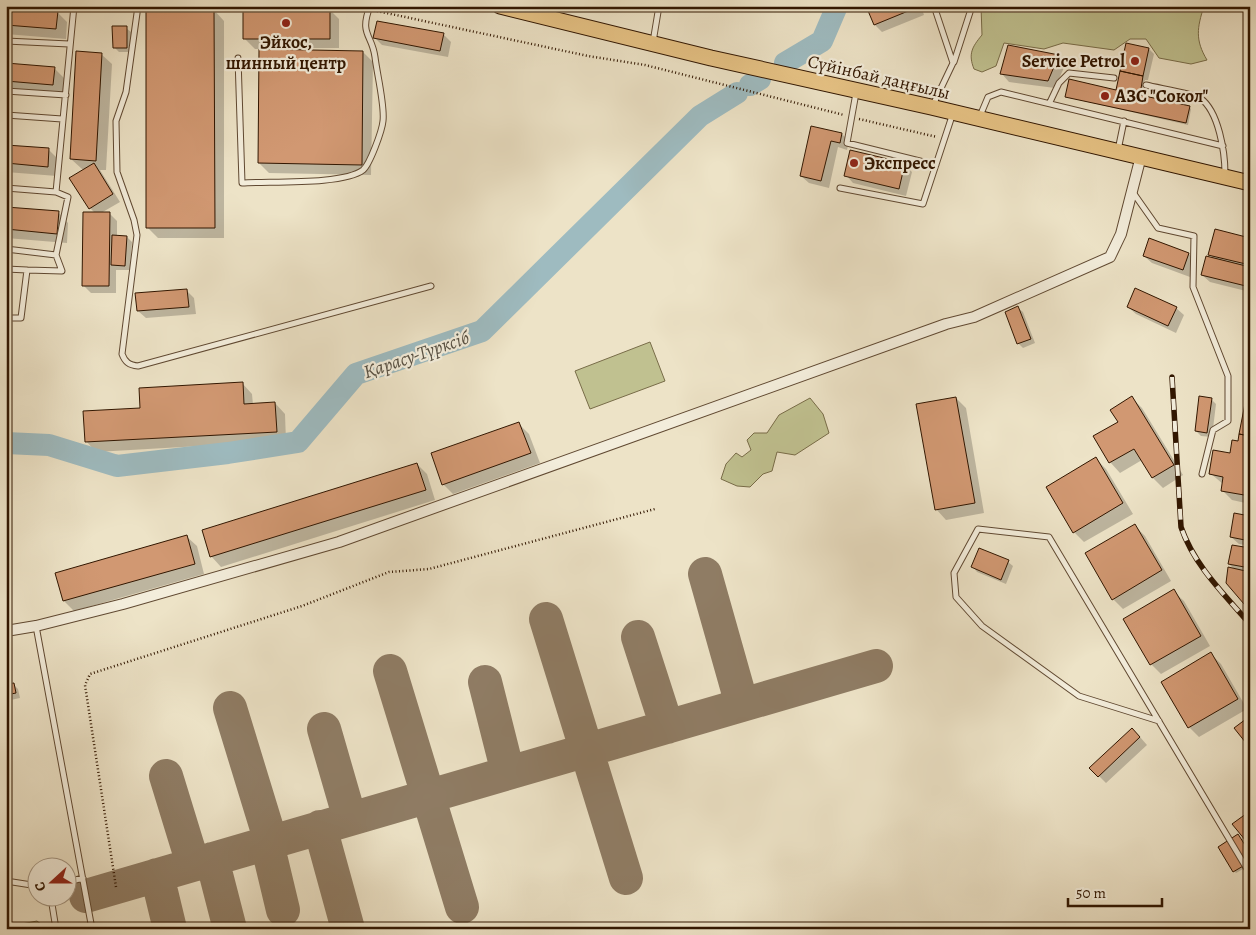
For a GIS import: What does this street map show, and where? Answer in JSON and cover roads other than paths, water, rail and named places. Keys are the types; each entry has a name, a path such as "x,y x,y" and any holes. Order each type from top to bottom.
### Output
{"main road":[{"name":"Сүйінбай даңғылы","path":"500,6 653,42 711,58 1118,150 1250,183"}],"street":[{"path":"6,632 36,626 277,562 339,542 918,334 974,317 1110,257 1121,234 1141,156"}],"lane":[{"path":"56,192 74,6"},
{"path":"138,6 126,92 116,121 117,172 134,220 137,235 122,354 130,365 138,366 431,286"},
{"path":"653,42 659,6"},
{"path":"934,6 954,63"},
{"path":"931,107 954,63 972,6"},
{"path":"238,58 242,182 340,178 363,170 372,154 384,121 374,52 365,33 369,8"},
{"path":"6,41 69,44"},
{"path":"1050,102 1059,83 1069,73 1114,78"},
{"path":"1146,85 1199,98 1213,115 1223,146 1225,177"},
{"path":"6,91 66,95"},
{"path":"856,91 847,143 936,165"},
{"path":"979,119 988,97 1001,92 1050,102 1223,146"},
{"path":"840,188 923,204 953,112"},
{"path":"6,115 62,119"},
{"path":"1118,150 1124,121"},
{"path":"6,188 56,192 68,197 56,254 62,270 6,269"},
{"path":"1132,190 1158,228 1194,236 1193,287 1228,376 1228,420 1213,430 1202,474"},
{"path":"6,249 56,254"},
{"path":"6,318 21,318 27,270"},
{"path":"1159,721 1079,696 982,626 956,597 954,573 978,529 1049,537 1159,721 1250,874"},
{"path":"36,626 92,929"},
{"path":"78,879 83,878"},
{"path":"6,881 28,884"},
{"path":"53,908 56,929"}],"waterway":[{"name":"Қарасу-Түрксіб","path":"785,63 822,41 837,6"},
{"name":"Қарасу-Түрксіб","path":"750,85 760,79"},
{"name":"Қарасу-Түрксіб","path":"6,443 49,445 117,466 228,453 298,442 356,374 482,331 700,116 737,93"}],"railway":[{"path":"1172,377 1181,527 1193,554 1201,566 1249,623"}],"place":[{"name":"Эйкос, шинный центр","path":"286,23"},
{"name":"Service Petrol","path":"1135,61"},
{"name":"АЗС \"Сокол\"","path":"1105,96"},
{"name":"Экспресс","path":"854,163"}]}
